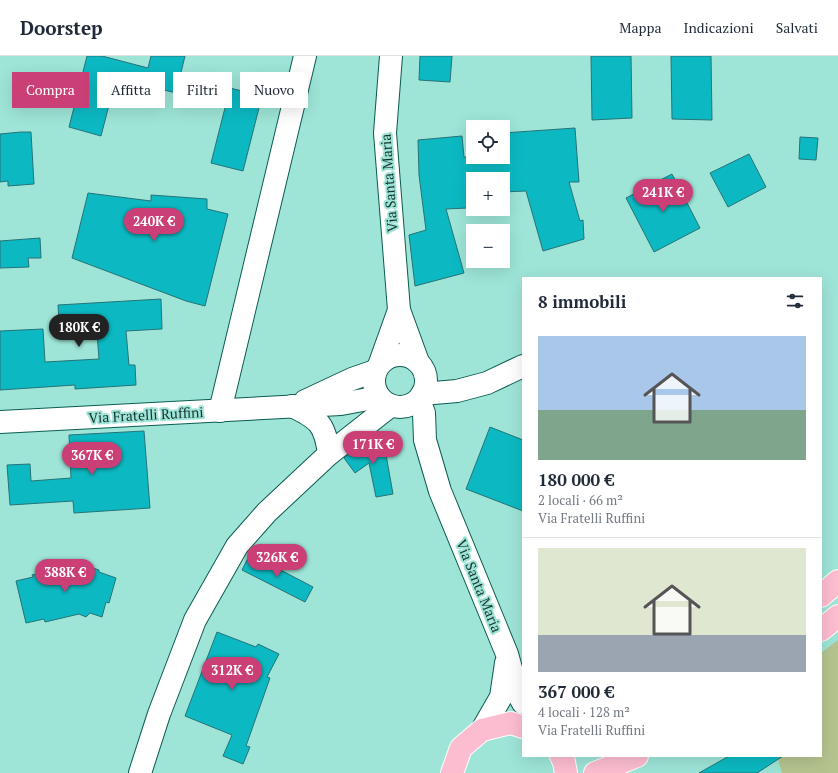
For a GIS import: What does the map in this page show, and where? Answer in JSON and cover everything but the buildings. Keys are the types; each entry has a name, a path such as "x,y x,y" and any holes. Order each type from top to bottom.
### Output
{"main road":[{"path":"822,595 838,581"},
{"path":"822,629 838,616"},
{"path":"440,773 461,748 482,730 511,723 522,727"},
{"path":"452,773 461,748"},
{"path":"562,757 566,773"},
{"path":"595,773 635,757"}],"street":[{"path":"220,411 305,56"},
{"name":"Via Santa Maria","path":"391,56 385,133 399,310 421,366"},
{"name":"Via Santa Maria","path":"377,367 399,310"},
{"path":"399,401 375,392 373,382 377,367 389,357 399,354 409,356 421,366 453,379 487,383"},
{"path":"140,773 159,714 194,620 237,546 267,512 330,454 361,427 426,381 421,366"},
{"name":"Via Fratelli Ruffini","path":"0,422 399,401 457,391 487,383 522,366"},
{"name":"Via Fratelli Ruffini","path":"292,406 352,380 377,367"},
{"name":"Via Santa Maria","path":"399,401 425,440 440,492 507,654 518,694 522,701"},
{"path":"292,406 308,413 318,422 326,434 330,454"},
{"path":"482,730 501,697 507,654"}],"green space":[{"path":"838,640 838,773 782,773 777,757 822,757 822,652"}]}
